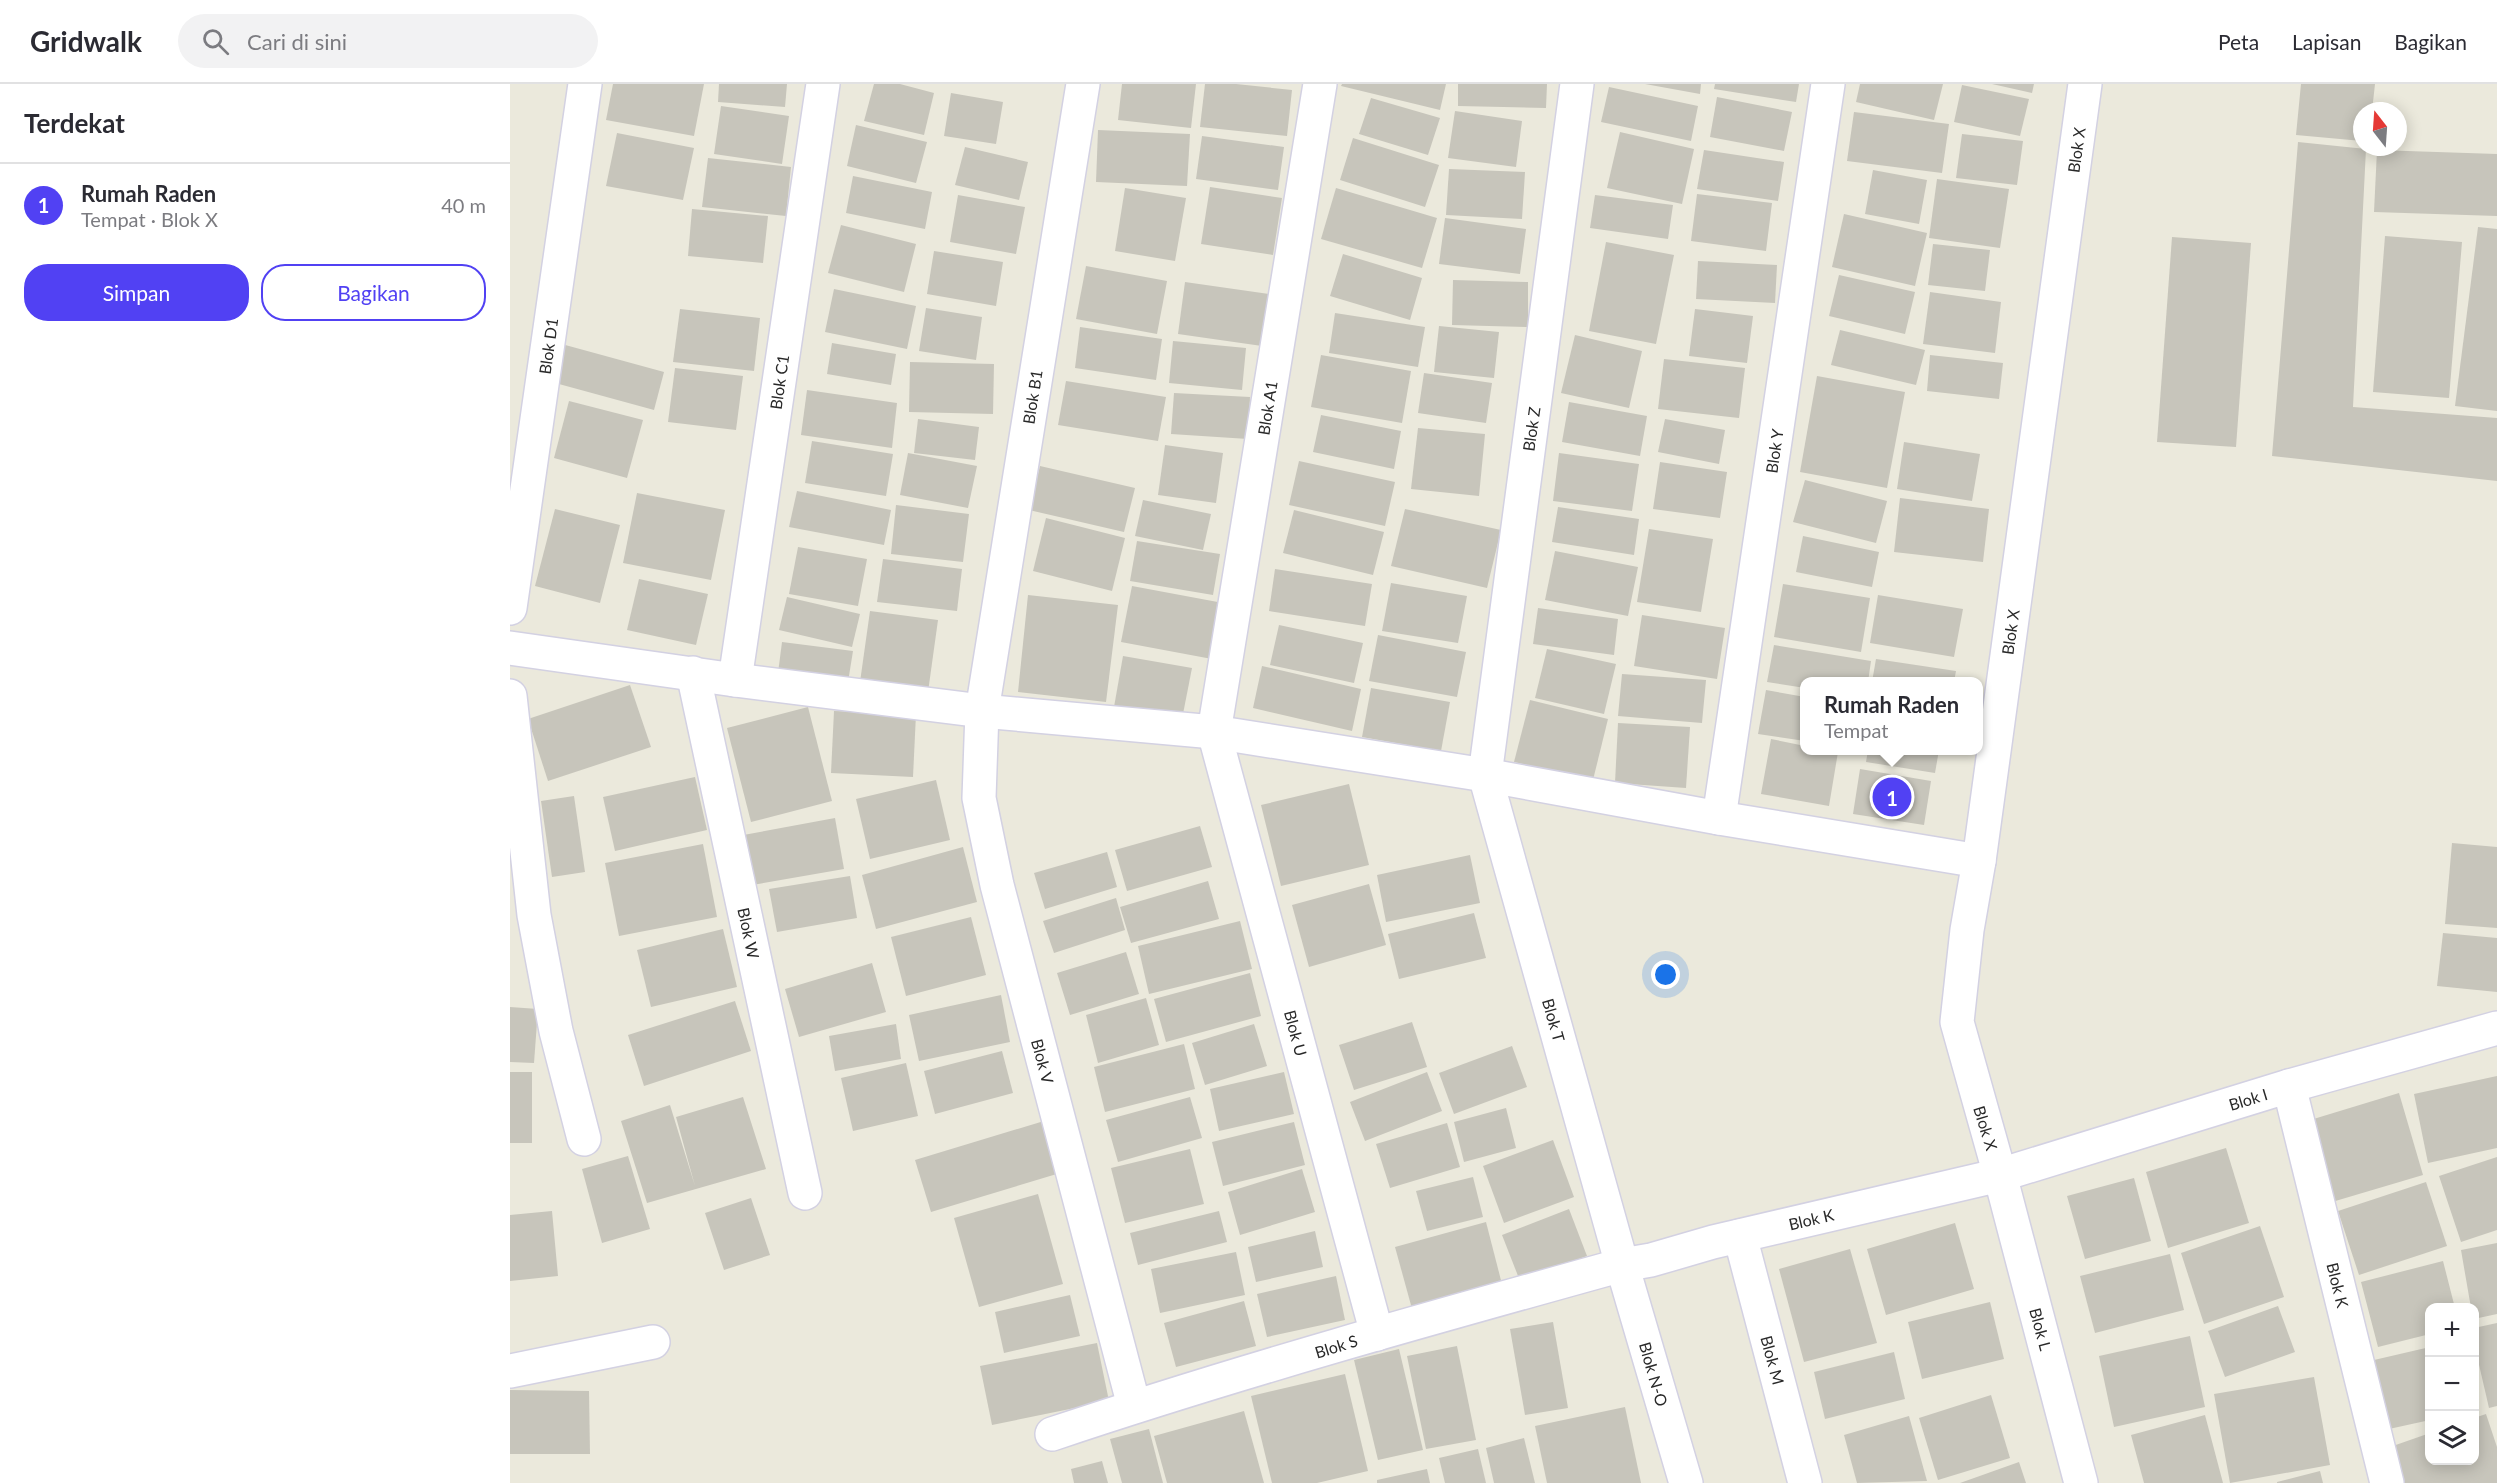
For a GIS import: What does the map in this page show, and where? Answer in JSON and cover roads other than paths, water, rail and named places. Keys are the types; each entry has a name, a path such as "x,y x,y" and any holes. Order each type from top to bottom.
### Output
{"street":[{"name":"Blok D1","path":"510,608 585,84"},
{"name":"Blok C1","path":"735,680 823,84"},
{"name":"Blok B1","path":"982,711 1083,84"},
{"name":"Blok A1","path":"1214,732 1320,84"},
{"name":"Blok Z","path":"1485,775 1577,84"},
{"name":"Blok Y","path":"1719,818 1828,84"},
{"name":"Blok X","path":"2000,1175 1957,1022 1967,930 2085,84"},
{"path":"510,648 735,680 982,711 1214,732 1485,775 1719,818 1978,861"},
{"name":"Blok W","path":"693,673 805,1193"},
{"path":"510,696 534,915 556,1030 584,1139"},
{"name":"Blok V","path":"982,711 979,798 997,885 1134,1406"},
{"name":"Blok U","path":"1214,732 1377,1334"},
{"name":"Blok T","path":"1485,775 1637,1263"},
{"name":"Blok I","path":"2000,1175 2289,1086 2497,1028"},
{"name":"Blok K","path":"2289,1086 2387,1483"},
{"name":"Blok K","path":"1637,1263 1727,1239 2000,1175"},
{"name":"Blok L","path":"2000,1175 2081,1483"},
{"name":"Blok M","path":"1727,1239 1805,1483"},
{"name":"Blok S","path":"1052,1434 1134,1406 1377,1334 1637,1263"},
{"name":"Blok N-O","path":"1637,1263 1686,1483"},
{"path":"510,1371 653,1342"}],"place":[{"name":"Rumah Raden","path":"1892,797"}]}
